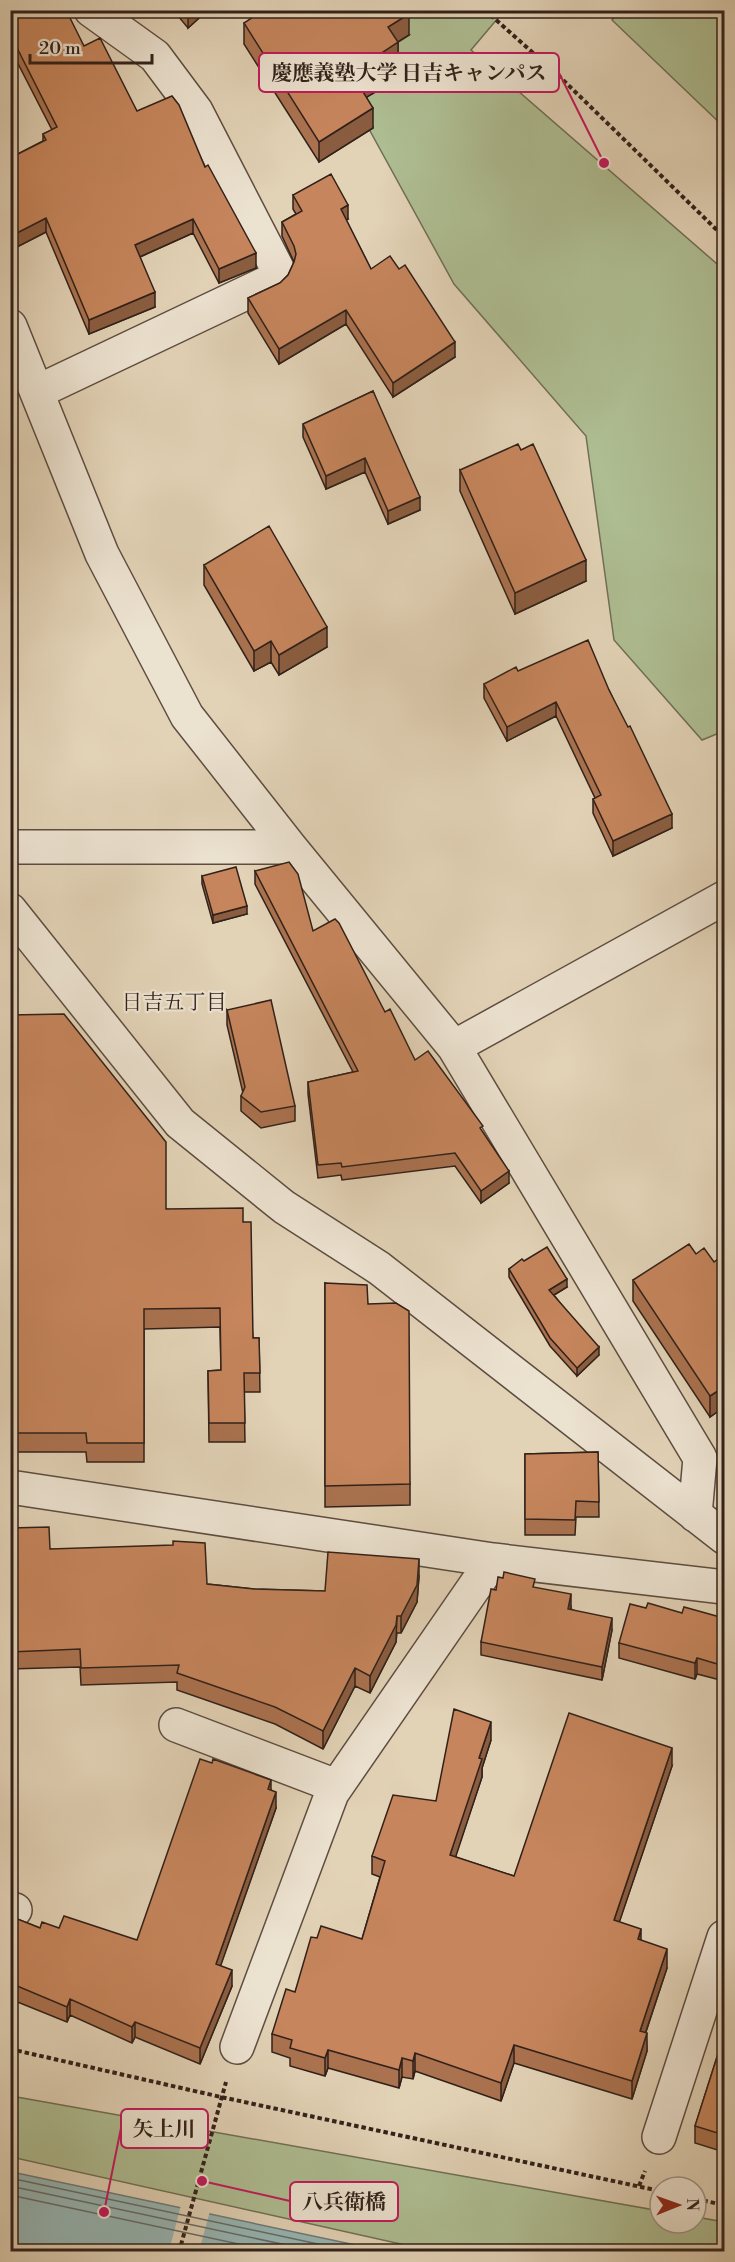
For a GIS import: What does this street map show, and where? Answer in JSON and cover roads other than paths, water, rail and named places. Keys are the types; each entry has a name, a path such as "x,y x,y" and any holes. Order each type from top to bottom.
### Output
{"street":[{"path":"37,392 272,281 277,267 196,111 155,56 91,10"},
{"path":"12,339 37,392 102,554 187,716 290,847 454,1047 700,1458 695,1515"},
{"path":"10,847 290,847"},
{"path":"454,1047 724,898"},
{"path":"10,910 180,1123 284,1207 379,1268 724,1537"},
{"path":"10,1487 493,1560 724,1587"},
{"path":"237,2047 332,1793 493,1560"},
{"path":"176,1725 336,1786"},
{"path":"659,2137 724,1937"}],"water":[{"path":"10,2172 12,2172 384,2251 11,2251"}],"place":[{"name":"慶應義塾大学 日吉キャンパス","path":"604,163"},
{"name":"八兵衛橋","path":"202,2181"},
{"name":"矢上川","path":"104,2212"}],"district":[{"name":"日吉五丁目","path":"174,1002"}]}
